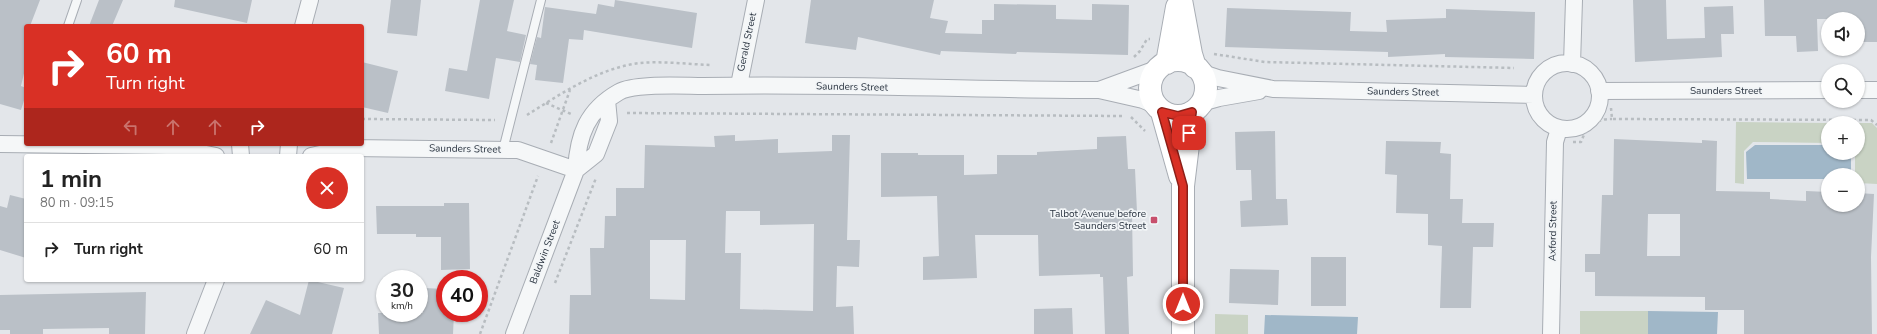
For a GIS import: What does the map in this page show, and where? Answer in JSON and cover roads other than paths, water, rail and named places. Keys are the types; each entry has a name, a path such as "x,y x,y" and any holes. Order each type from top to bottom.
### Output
{"street":[{"path":"304,24 310,0"},
{"name":"Gerald Street","path":"739,85 756,0"},
{"path":"1180,0 1163,65 1151,82 1152,98 1159,108 1183,186"},
{"path":"1180,0 1191,54 1205,84 1206,91 1196,108 1183,186 1183,334"},
{"path":"1572,64 1574,0"},
{"path":"1163,65 1181,61 1197,69"},
{"path":"1572,64 1586,70 1605,91 1591,119 1576,128 1559,128 1545,121 1538,112 1534,101 1534,90 1544,73 1553,66 1572,64"},
{"name":"Saunders Street","path":"1099,90 1163,65"},
{"name":"Saunders Street","path":"1197,69 1218,78 1273,89 1534,95"},
{"name":"Saunders Street","path":"342,146 351,148 518,150 576,170 577,148 590,115 620,91 639,87 739,85 1099,90 1144,100 1159,108"},
{"name":"Saunders Street","path":"1196,108 1219,98 1273,89"},
{"name":"Saunders Street","path":"1605,91 1821,90"},
{"path":"1865,90 1877,90"},
{"path":"1159,108 1178,116 1196,108"},
{"name":"Axford Street","path":"1551,334 1555,142 1559,128"},
{"path":"0,144 24,144"},
{"path":"167,146 206,154"},
{"name":"Saunders Street","path":"321,154 351,148"},
{"name":"Baldwin Street","path":"514,334 576,170"},
{"path":"195,334 215,282"}],"lane":[{"path":"69,24 77,0"},
{"path":"503,150 541,0"}],"water":[{"path":"1755,145 1821,145 1821,160 1851,160 1851,168 1821,168 1821,179 1747,179 1746,152"},
{"path":"1648,311 1718,312 1717,334 1648,334"},
{"path":"1265,315 1358,317 1357,334 1264,334"}],"place":[{"name":"Talbot Avenue before Saunders Street","path":"1154,220"}]}
